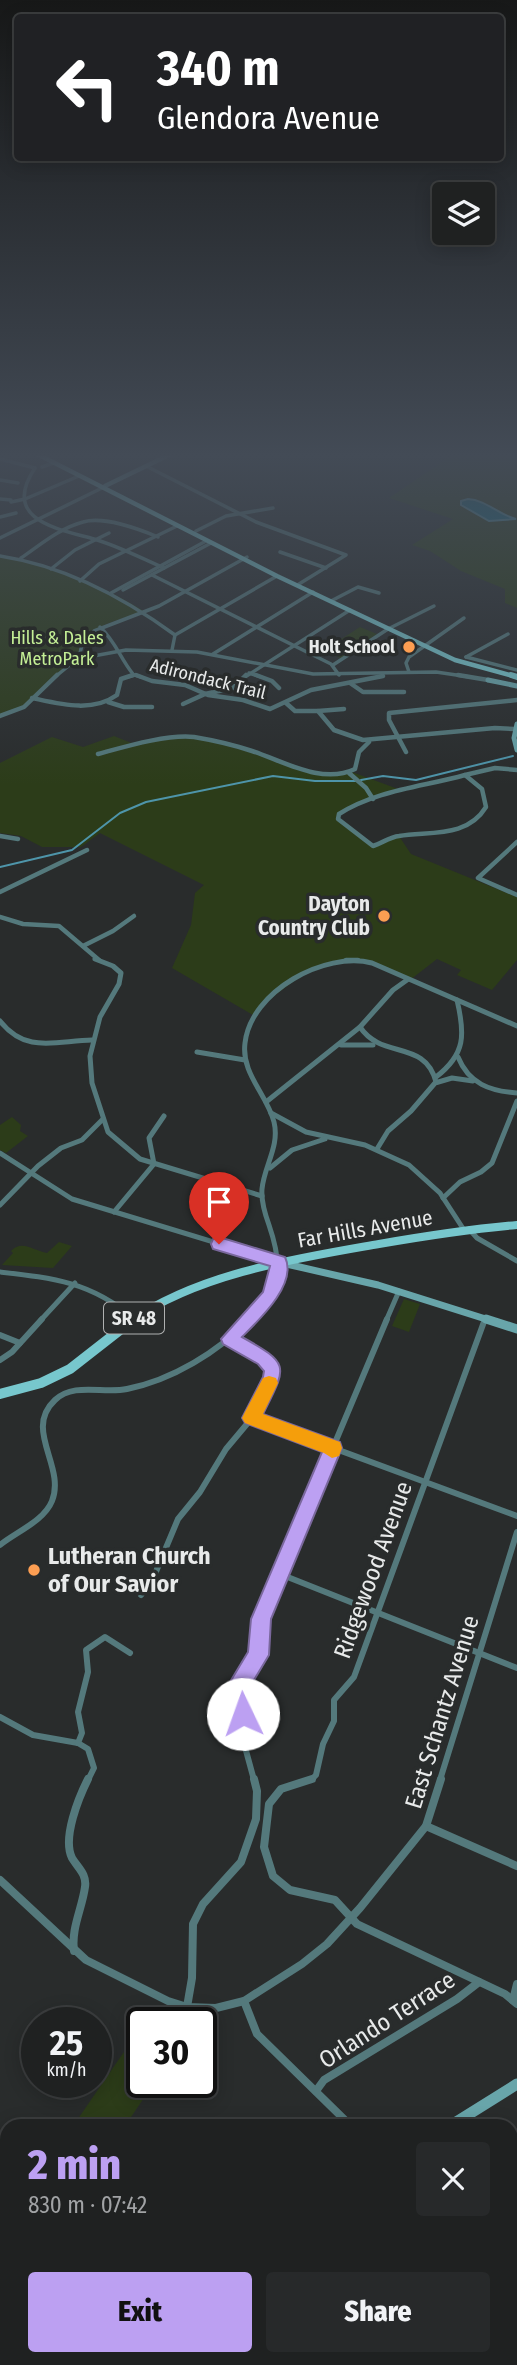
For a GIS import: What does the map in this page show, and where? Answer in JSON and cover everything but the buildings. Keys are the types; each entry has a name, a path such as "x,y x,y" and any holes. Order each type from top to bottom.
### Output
{"main road":[{"path":"256,564 350,610 392,627"},
{"path":"259,564 456,657 505,675 516,672"},
{"path":"279,577 300,583 315,593"},
{"path":"456,657 516,672"},
{"path":"456,657 488,676 488,680"},
{"name":"Far Hills Avenue","path":"0,1394 45,1381 67,1371 134,1318 175,1297 279,1262 467,1229 517,1225"}],"street":[{"path":"38,564 112,594 145,612 176,635"},
{"path":"51,569 58,564"},
{"path":"80,581 100,564"},
{"path":"155,564 162,567"},
{"path":"112,594 167,564"},
{"path":"79,658 83,640 100,627 145,612 233,564"},
{"path":"316,564 326,568"},
{"path":"300,583 332,564"},
{"path":"112,594 152,575 162,567"},
{"path":"152,575 333,665 340,675"},
{"path":"172,650 176,635 279,577"},
{"path":"333,600 358,587 379,593"},
{"path":"213,654 315,593"},
{"path":"333,665 392,627 434,606"},
{"path":"183,704 205,694 233,688 249,673 350,610"},
{"path":"409,672 407,659 464,618"},
{"path":"100,627 113,639 123,662 133,674"},
{"path":"465,658 508,634"},
{"path":"0,716 20,709 79,658 119,651 172,650 213,654 303,673 448,673 517,685"},
{"path":"249,673 272,681 279,688"},
{"name":"Adirondack Trail","path":"108,702 117,695 121,679 133,674 152,681 186,685 205,694 243,700 266,709 286,703 311,690 389,674"},
{"path":"350,683 363,692 404,692"},
{"path":"32,698 89,706 108,702 129,708 152,707"},
{"path":"406,752 388,717 391,712 517,700"},
{"path":"286,703 295,711 344,709"},
{"path":"318,711 324,723 342,736 369,741 516,726 517,750"},
{"path":"98,754 134,744 192,737 251,751 303,772 349,773 355,769 359,752 369,741"},
{"path":"463,773 484,793 486,807 479,817 452,831 399,836 373,846 343,824 338,817 343,811 405,787 445,780 463,773 486,768 517,770"},
{"path":"349,773 366,788 373,799"},
{"path":"0,836 18,839"},
{"path":"517,842 478,878 517,895"},
{"path":"0,892 87,850"},
{"path":"83,946 113,931 134,916"},
{"path":"0,917 23,924 58,926 94,958 119,970 122,976 102,1012 92,1040 91,1076 108,1132 135,1156 154,1164 262,1196"},
{"path":"0,1545 42,1514 53,1499 55,1476 44,1448 41,1431 44,1414 56,1398 74,1391 133,1388 202,1358 229,1339 269,1297 275,1286 279,1262 262,1196 276,1138 271,1113 251,1078 245,1060 245,1033 250,1020 271,996 297,978 331,964 354,959 397,974 517,1026"},
{"path":"397,974 398,984"},
{"path":"266,1102 293,1077 360,1027 398,984 410,980"},
{"path":"457,1000 462,1025 458,1057 472,1081"},
{"path":"0,1021 12,1036 25,1042 92,1040"},
{"path":"360,1027 368,1040 376,1045"},
{"path":"338,1046 376,1045 421,1056 432,1066 436,1079"},
{"path":"197,1052 245,1060"},
{"path":"377,1149 388,1131 411,1111 436,1079 458,1057"},
{"path":"436,1079 472,1081 492,1090 517,1093"},
{"path":"443,1198 460,1182 481,1172 492,1162 517,1101"},
{"path":"271,1113 297,1128 328,1139 356,1142 377,1149 417,1171 467,1229 477,1238 517,1261"},
{"path":"154,1164 149,1138 164,1116"},
{"path":"0,1205 31,1173 61,1148 82,1140 103,1119"},
{"path":"269,1169 283,1155 301,1145 328,1139"},
{"path":"0,1153 72,1199 279,1262 399,1292 517,1329"},
{"path":"114,1212 154,1164"},
{"path":"0,1272 59,1277 115,1302 134,1318"},
{"path":"0,1360 20,1343 75,1283"},
{"path":"187,2007 192,1978 193,1924 203,1905 241,1862 253,1834 258,1805 254,1776 242,1736 243,1714 239,1689 243,1677 258,1655 261,1619 399,1292"},
{"name":"Ridgewood Avenue","path":"258,1805 271,1799 281,1789 309,1782 316,1775 323,1744 334,1721 334,1700 354,1677 485,1319"},
{"path":"0,1335 20,1343"},
{"path":"141,1595 155,1574 178,1519 200,1492 226,1448 252,1418 272,1377 273,1369 264,1359 229,1339"},
{"path":"252,1418 517,1516"},
{"name":"East Schantz Avenue","path":"217,2008 244,2001 309,1959 351,1918 426,1826 517,1532"},
{"path":"280,1574 517,1668"},
{"path":"0,1717 33,1735 72,1744 78,1742 82,1733 78,1712 88,1672 86,1650 105,1637 130,1653"},
{"path":"74,1951 72,1937 86,1884 82,1869 72,1857 69,1844 77,1801 94,1768 88,1749 78,1742"},
{"path":"271,1799 265,1825 264,1847 274,1876 290,1890 335,1900 356,1924 479,1982 515,2002 517,1984"},
{"path":"426,1826 517,1866"},
{"name":"East Schantz Avenue","path":"0,1880 74,1951 99,1967 187,2007"},
{"name":"Orlando Terrace","path":"316,2091 324,2080 457,1999 479,1982"},
{"path":"244,2001 257,2034 344,2119"},
{"path":"461,2119 517,2084"}],"green space":[{"name":"Hills & Dales MetroPark","path":"0,564 35,564 75,577 145,612 113,621 92,632 80,647 79,658 24,707 0,716"},
{"path":"451,564 517,564 517,608 505,603 505,589"},
{"path":"360,627 377,634 342,659 324,650"},
{"name":"Dayton Country Club","path":"114,736 134,744 180,738 207,740 270,758 303,772 352,772 398,789 343,811 338,818 370,845 399,836 411,854 517,897 517,960 492,990 457,975 461,970 437,959 410,980 370,962 348,960 332,963 289,984 253,1015 172,968 191,925 195,893 204,885 100,833 81,847 42,847 21,836 0,833 0,763 52,737 83,747"},
{"path":"12,1117 21,1125 20,1131 28,1136 6,1153 0,1150 0,1125"},
{"path":"59,1242 72,1246 53,1268 2,1265 13,1253 11,1251 19,1246 47,1253"},
{"path":"404,1299 420,1304 409,1332 392,1326"},
{"path":"126,2049 126,2098 144,2098 130,2119 78,2119 92,2098 112,2098 112,2069"}],"waterway":[{"path":"361,780 383,776 416,780 513,756"},
{"path":"0,867 72,850 120,813 146,802 273,776 315,781 356,781"}],"slow traffic":[{"path":"269,1383 252,1418 333,1448 332,1450"}],"place":[{"name":"Holt School","path":"409,647"},
{"name":"Dayton Country Club","path":"384,916"},
{"name":"Lutheran Church of Our Savior","path":"34,1570"}],"route":[{"path":"219,1244 279,1262 275,1286 269,1297 229,1339 268,1361 273,1369 272,1377 252,1418 333,1448 261,1619 258,1655 240,1682 243,1714"}]}
